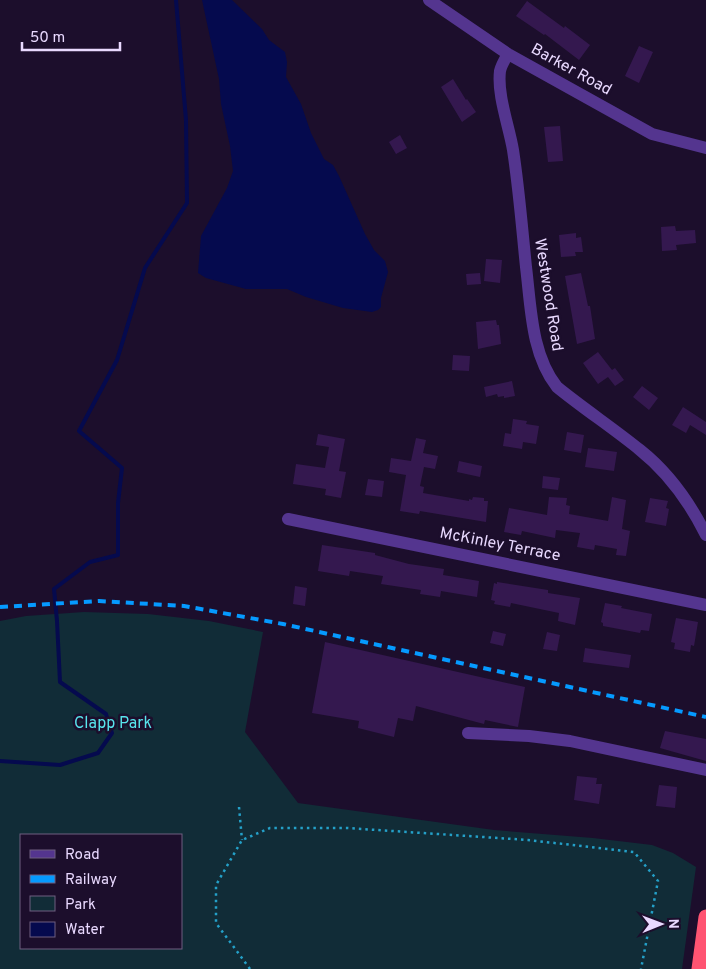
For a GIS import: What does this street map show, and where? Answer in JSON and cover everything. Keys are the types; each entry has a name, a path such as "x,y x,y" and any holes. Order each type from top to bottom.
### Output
{"highway":[{"path":"699,969 706,917"}],"street":[{"name":"Barker Road","path":"429,0 508,54 652,134 706,148"},
{"name":"Westwood Road","path":"508,54 500,69 500,86 513,149 536,339 541,360 548,375 557,387 642,451 665,473 681,493 706,535"},
{"name":"McKinley Terrace","path":"288,519 706,605"},
{"path":"468,733 529,736 570,741 706,770"}],"path":[{"path":"240,807 242,840 216,885 216,923 250,969"},
{"path":"242,840 270,828 347,828 528,840 634,852 658,881 641,969"}],"green space":[{"name":"Clapp Park","path":"84,612 148,614 209,621 263,632 245,732 298,803 494,830 652,845 673,853 696,867 682,969 0,969 0,621 26,616"}],"water":[{"path":"202,0 232,0 262,29 269,40 285,52 287,62 286,77 301,104 311,133 324,159 333,165 339,176 374,250 385,261 388,272 381,298 381,307 378,310 372,312 343,308 287,289 246,289 206,278 198,273 201,236 227,188 233,171 221,104 219,79"}],"building":[{"path":"527,1 590,45 579,60 545,34 516,16"},
{"path":"639,46 653,52 639,83 625,76"},
{"path":"453,79 476,112 462,122 441,87"},
{"path":"560,126 563,161 548,162 544,127"},
{"path":"400,135 407,148 396,154 389,142"},
{"path":"675,226 676,231 695,230 696,243 676,245 677,250 662,251 661,227"},
{"path":"576,233 576,238 581,237 583,252 575,252 576,256 561,257 559,235"},
{"path":"486,259 502,260 500,283 484,281"},
{"path":"480,273 481,284 467,285 466,274"},
{"path":"581,273 588,306 590,306 595,339 577,344 565,276"},
{"path":"496,320 497,325 499,325 501,344 478,349 476,322"},
{"path":"598,352 612,370 615,368 624,380 615,386 608,377 598,384 583,363"},
{"path":"453,355 470,356 469,371 452,370"},
{"path":"512,381 515,396 504,398 504,396 498,397 497,394 486,397 484,387"},
{"path":"642,386 658,398 649,410 633,397"},
{"path":"683,407 706,422 706,435 690,425 686,433 672,425"},
{"path":"513,419 527,421 526,424 539,426 536,444 523,442 522,449 503,446 505,433 511,434"},
{"path":"567,432 584,435 581,453 564,450"},
{"path":"318,434 345,439 339,471 346,472 341,498 325,495 326,489 293,484 296,464 325,468 329,447 316,445"},
{"path":"416,438 426,440 423,453 438,456 435,469 424,467 420,486 424,487 423,493 469,501 473,497 484,498 484,501 488,501 486,522 420,511 419,514 400,511 406,475 389,472 391,458 411,461"},
{"path":"588,448 617,452 614,471 585,467"},
{"path":"459,461 482,466 480,477 457,472"},
{"path":"543,476 560,478 558,490 542,488"},
{"path":"368,479 384,481 382,497 365,495"},
{"path":"549,497 567,498 566,505 570,506 569,514 608,521 612,497 626,500 622,529 630,531 626,556 616,555 617,549 595,545 594,550 577,547 580,533 556,530 555,538 522,531 521,535 504,532 509,508 547,515"},
{"path":"650,498 668,501 666,508 669,509 666,526 645,522"},
{"path":"322,545 375,553 375,555 409,564 444,569 443,575 479,581 477,597 441,591 440,597 420,594 421,590 381,584 383,576 350,571 349,576 318,571"},
{"path":"497,582 548,590 548,593 580,598 575,625 558,621 559,613 511,603 510,607 494,604 495,601 491,600 494,583 497,584"},
{"path":"295,586 307,588 305,606 293,604"},
{"path":"605,603 652,614 649,631 641,630 640,633 603,626 601,622"},
{"path":"676,618 698,622 694,646 691,645 690,652 674,649 675,643 671,642"},
{"path":"493,631 506,634 503,646 490,643"},
{"path":"547,632 560,635 557,651 543,649"},
{"path":"325,642 525,687 518,727 485,720 484,724 416,706 413,721 398,718 394,737 358,728 359,721 312,713"},
{"path":"585,648 631,655 629,668 583,662"},
{"path":"665,731 706,739 706,761 660,748"},
{"path":"577,776 597,778 596,784 602,784 599,804 574,800"},
{"path":"659,785 677,787 675,808 656,806"}],"waterway":[{"path":"0,761 60,765 98,753 112,733 106,714 60,682 54,589 90,562 118,555 118,503 122,468 79,431 117,360 145,268 187,203 186,120 176,0"}],"railway":[{"path":"0,607 99,601 184,606 283,624 706,717"}]}
